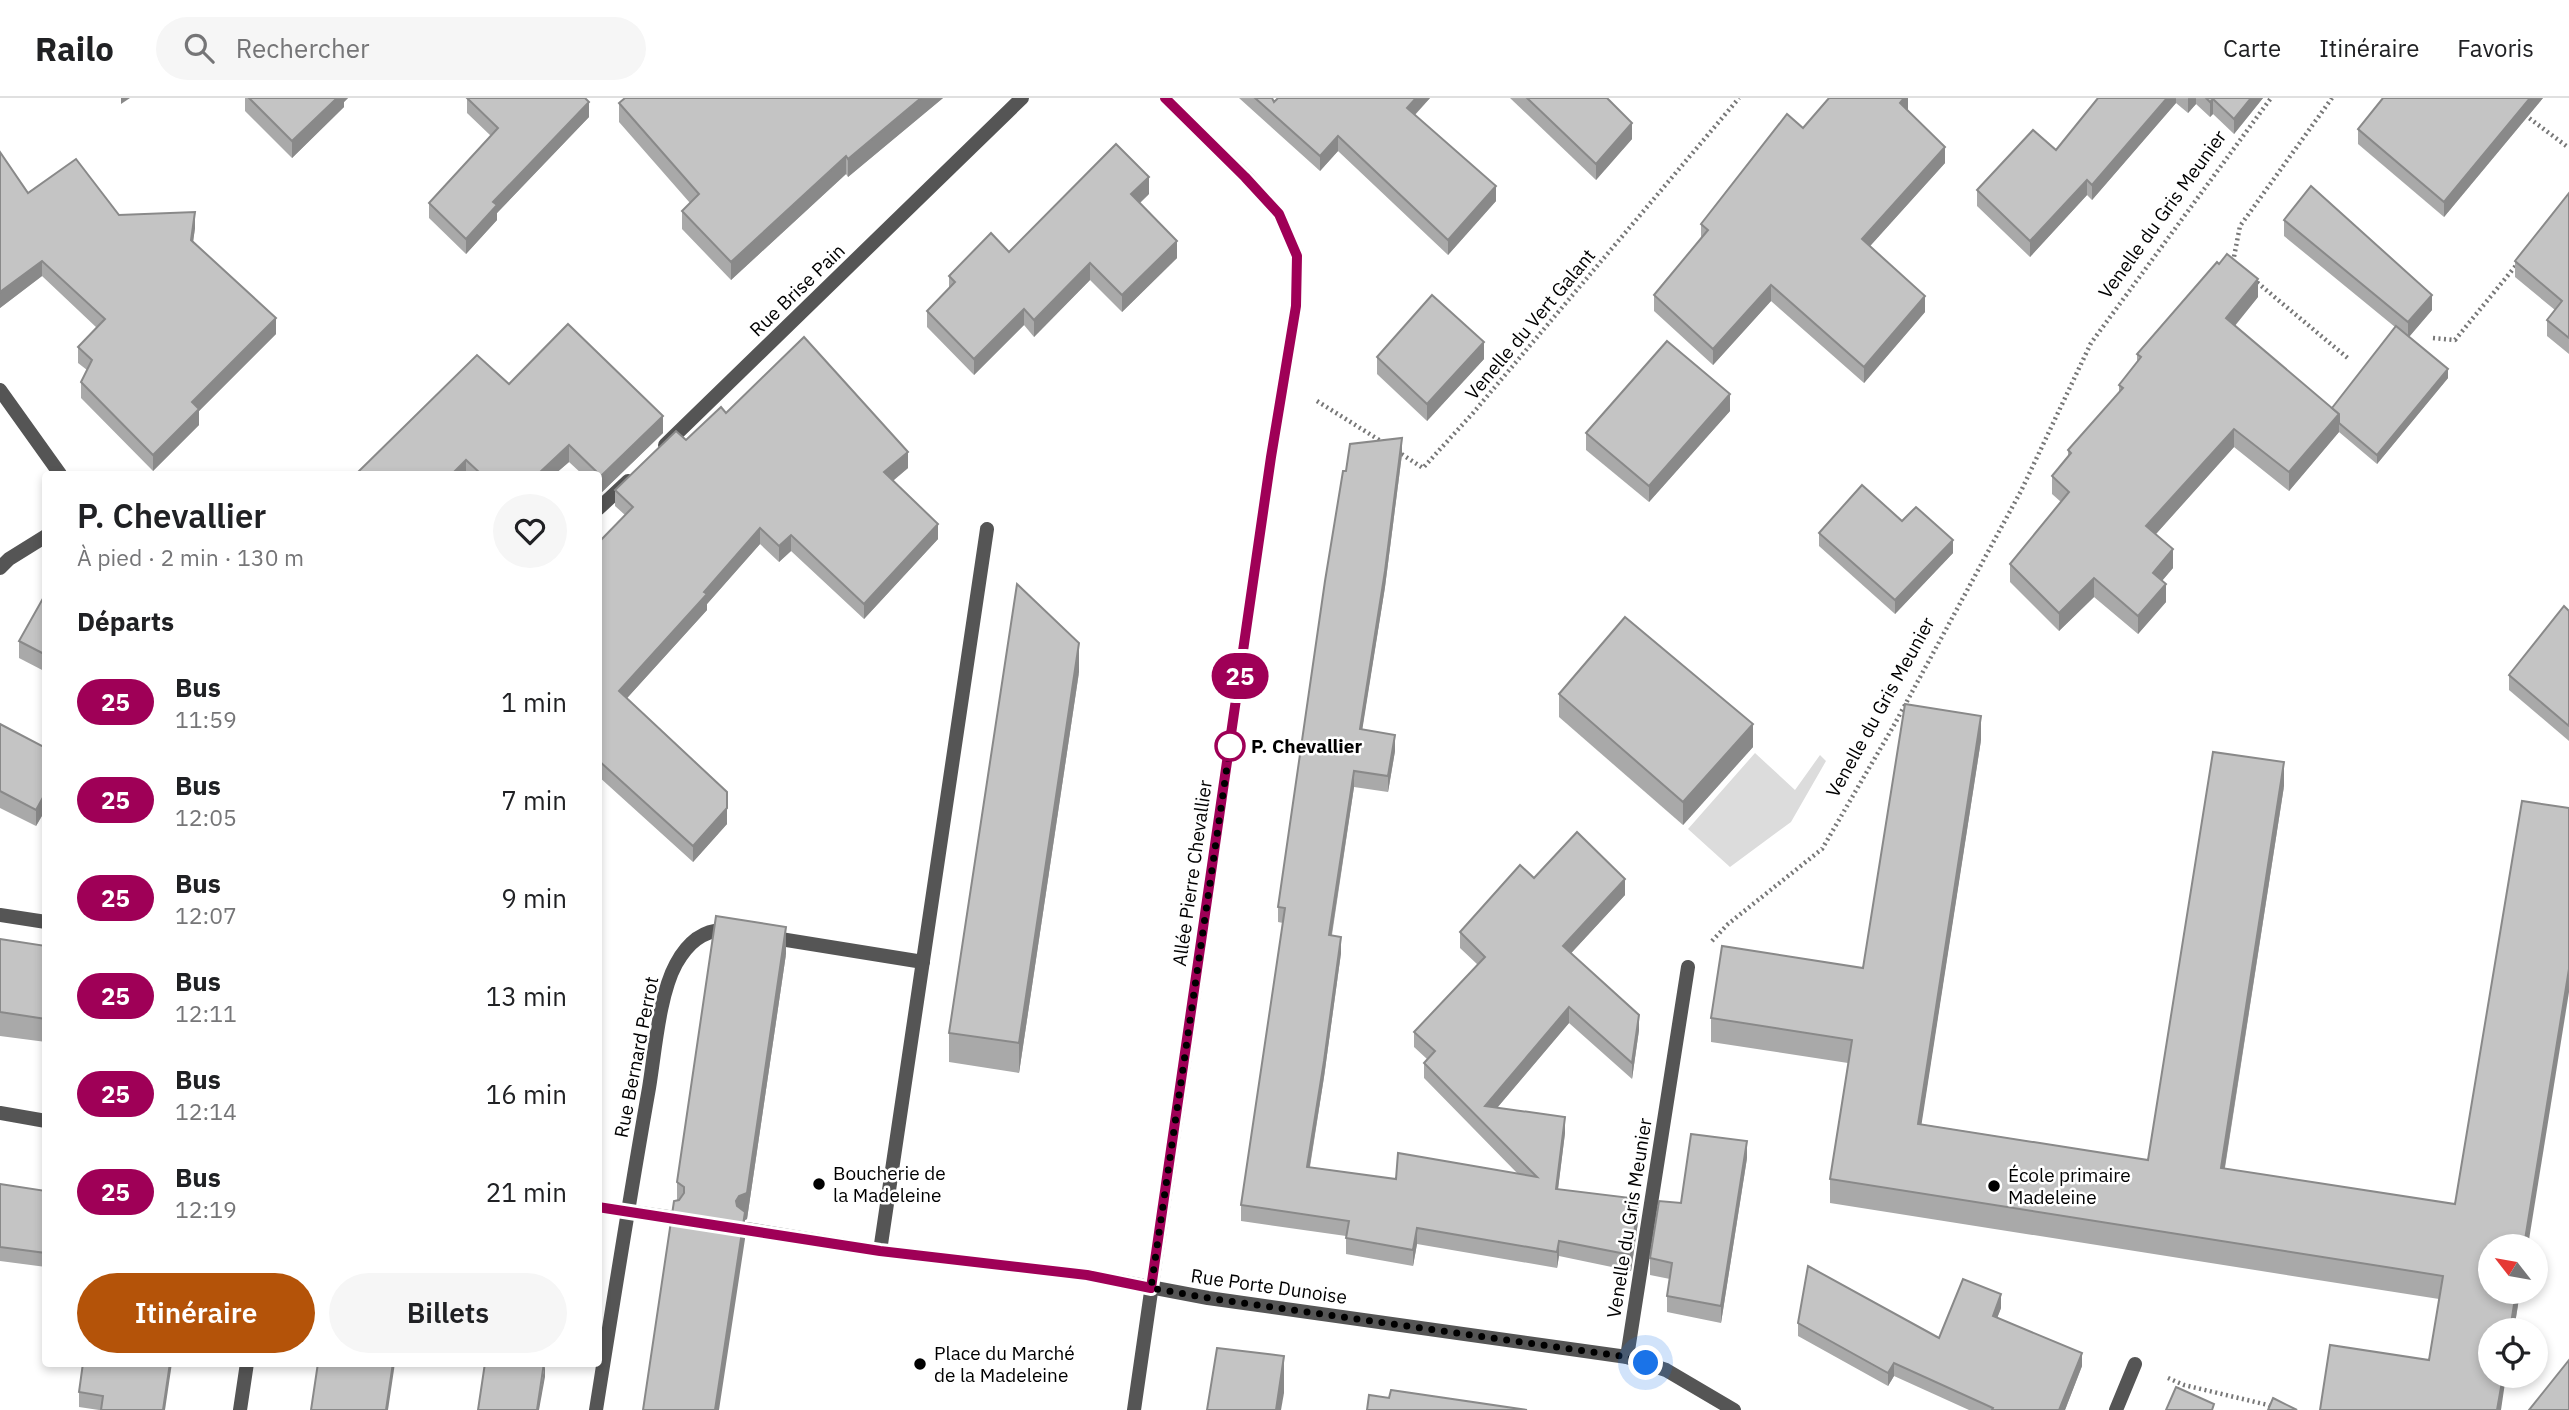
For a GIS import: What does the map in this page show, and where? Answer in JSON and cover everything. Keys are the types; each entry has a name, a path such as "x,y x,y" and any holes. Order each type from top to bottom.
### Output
{"street":[{"name":"Rue Brise Pain","path":"658,452 1022,98"},
{"name":"Allée Pierre Chevallier","path":"1134,1410 1271,457 1296,306 1297,256 1279,214 1165,98"},
{"path":"0,390 58,471"},
{"path":"602,505 638,471"},
{"path":"880,1251 987,529"},
{"path":"0,568 9,559 42,538"},
{"path":"0,915 42,921"},
{"name":"Rue Bernard Perrot","path":"596,1410 627,1212 667,986 674,966 685,949 704,933 719,929 923,962"},
{"name":"Venelle du Gris Meunier","path":"1627,1357 1688,967"},
{"path":"0,1114 42,1120"},
{"path":"602,1208 675,1218"},
{"name":"Rue Porte Dunoise","path":"746,1229 880,1251 1087,1275 1208,1298 1627,1357 1666,1370 1734,1410"},
{"path":"2116,1410 2135,1364"},
{"path":"240,1410 246,1367"}],"path":[{"name":"Venelle du Vert Galant","path":"1314,399 1423,468 1473,413 1739,98"},
{"name":"Venelle du Gris Meunier","path":"1688,967 1728,924 1822,849 1893,727 2021,491 2091,343 2271,98"},
{"path":"2332,98 2240,226 2232,261 2350,360"},
{"path":"2521,112 2569,148"},
{"path":"2433,338 2455,340 2525,254"},
{"path":"2135,1364 2183,1385 2268,1405 2278,1410"}],"shaded area":[{"path":"1755,753 1795,790 1820,755 1826,761 1791,822 1730,867 1688,829"}],"building":[{"path":"249,98 337,98 292,141"},
{"path":"467,98 585,98 589,102 493,202 497,205 466,239 429,203 498,128"},
{"path":"625,98 921,98 848,159 846,156 731,262 682,211 699,194 619,103"},
{"path":"1255,98 1272,98 1274,102 1278,98 1416,98 1407,108 1496,186 1448,240 1338,136 1320,156"},
{"path":"1527,98 1607,98 1632,123 1596,164"},
{"path":"1829,98 1904,98 1900,103 1945,147 1862,239 1925,296 1864,367 1771,285 1713,349 1654,295 1708,230 1701,224 1787,114 1803,128"},
{"path":"2098,98 2167,98 2092,185 2087,180 2030,241 1977,190 2033,130 2056,150"},
{"path":"2206,98 2251,98 2234,119 2213,99 2210,102"},
{"path":"2383,98 2530,98 2444,202 2358,129"},
{"path":"1116,144 1149,177 1131,194 1177,241 1122,295 1090,263 1034,320 1024,309 974,359 927,311 955,282 949,276 991,233 1009,252"},
{"path":"0,152 28,193 76,159 119,215 195,212 191,240 276,318 192,402 199,409 153,455 81,382 92,360 78,347 105,319 42,261 0,292"},
{"path":"2311,186 2432,295 2408,322 2284,220"},
{"path":"2569,193 2569,338 2547,320 2562,301 2515,261"},
{"path":"2227,254 2258,279 2226,318 2339,414 2289,472 2234,429 2146,526 2173,549 2153,573 2166,584 2138,616 2094,578 2059,613 2010,564 2069,492 2052,476 2071,453 2068,450 2123,388 2119,385 2141,357 2137,354"},
{"path":"1432,295 1484,342 1427,404 1377,357"},
{"path":"568,324 663,416 602,475 602,471 596,471 569,445 541,471 478,471 466,460 455,471 359,471 477,355 509,384"},
{"path":"2396,326 2448,369 2377,455 2339,423 2339,414 2332,408"},
{"path":"804,337 908,452 884,472 938,524 864,604 791,535 779,546 760,528 704,592 707,594 619,691 727,792 727,808 693,846 602,764 602,539 633,507 615,490 676,431 686,440 721,407 726,413"},
{"path":"1667,341 1730,394 1649,486 1586,433"},
{"path":"1402,438 1385,571 1360,729 1395,735 1388,776 1354,771 1329,935 1341,937 1307,1167 1396,1179 1398,1153 1537,1177 1424,1063 1435,1051 1414,1032 1485,957 1460,932 1520,865 1534,878 1577,832 1625,879 1563,946 1639,1015 1632,1063 1569,1007 1485,1106 1565,1117 1556,1189 1639,1199 1631,1255 1559,1241 1557,1252 1417,1228 1413,1250 1346,1238 1349,1221 1241,1205 1285,908 1278,907 1343,471 1346,471 1350,444"},
{"path":"1862,485 1902,521 1916,507 1953,540 1895,600 1819,533"},
{"path":"1017,584 1079,643 1019,1043 949,1033"},
{"path":"42,600 42,653 19,641"},
{"path":"2564,606 2569,611 2569,726 2509,675"},
{"path":"1625,617 1753,724 1683,802 1559,694"},
{"path":"1905,704 1981,716 1918,1124 2148,1160 2213,752 2284,762 2221,1168 2455,1204 2522,801 2569,808 2569,969 2526,1234 2478,1234 2478,1304 2514,1304 2512,1318 2478,1318 2478,1388 2501,1388 2497,1410 2320,1410 2330,1345 2429,1360 2443,1276 1830,1179 1852,1040 1711,1018 1722,946 1863,968"},
{"path":"0,724 42,746 42,799 36,810 0,791"},
{"path":"716,916 786,927 747,1193 739,1196 736,1201 737,1206 745,1212 715,1410 643,1410 674,1201 679,1200 684,1193 684,1187 677,1182"},
{"path":"0,939 42,945 42,1018 0,1012"},
{"path":"1691,1134 1747,1141 1721,1306 1667,1296 1672,1263 1650,1258 1659,1201 1681,1203"},
{"path":"0,1184 42,1190 42,1252 0,1247"},
{"path":"1808,1266 1939,1338 1963,1279 2001,1294 1993,1316 2082,1353 2059,1410 1992,1410 1993,1408 1894,1363 1888,1373 1798,1323"},
{"path":"1217,1348 1284,1356 1276,1410 1207,1410"},
{"path":"2569,1360 2569,1410 2529,1410"},
{"path":"82,1367 169,1367 163,1410 101,1410 103,1396 79,1392"},
{"path":"317,1367 392,1367 386,1410 311,1410"},
{"path":"484,1367 543,1367 537,1410 478,1410"},
{"path":"2176,1387 2214,1404 2212,1410 2166,1410"},
{"path":"1391,1390 1527,1410 1367,1410 1369,1395 1389,1398"},
{"path":"2273,1398 2297,1410 2268,1410"}],"bus line":[{"name":"25","path":"602,1208 880,1251 1087,1275 1151,1288 1271,457 1296,306 1297,256 1279,214 1165,98"}],"place":[{"name":"P. Chevallier","path":"1230,746"},
{"name":"Boucherie de la Madeleine","path":"819,1184"},
{"name":"École primaire Madeleine","path":"1994,1186"},
{"name":"Place du Marché de la Madeleine","path":"920,1364"}],"route":[{"path":"1230,746 1151,1288 1627,1357 1646,1363"}]}
